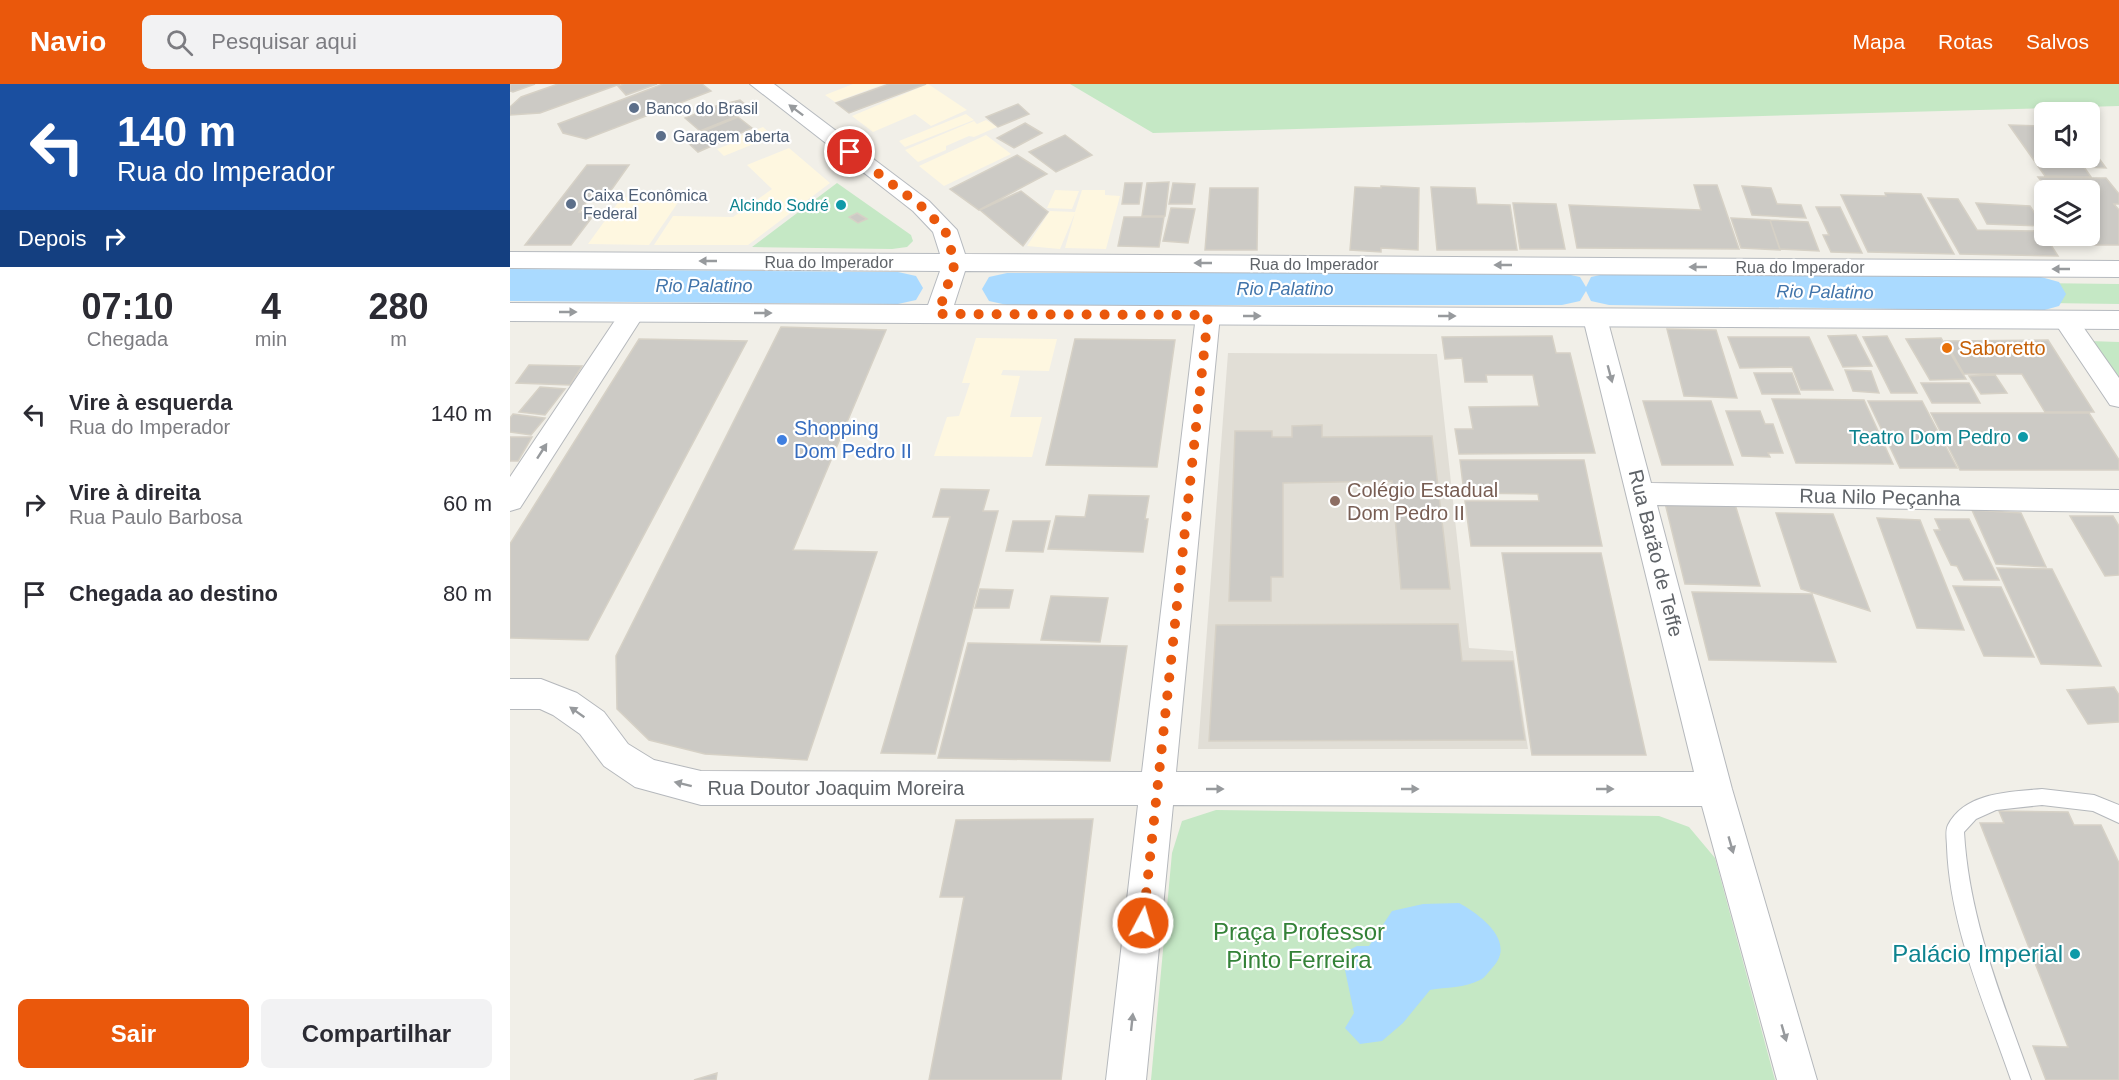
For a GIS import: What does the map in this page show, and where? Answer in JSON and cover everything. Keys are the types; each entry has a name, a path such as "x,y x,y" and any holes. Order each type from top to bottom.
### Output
{"main road":[{"path":"761,84 921,206 945,230 955,263 938,314"},
{"name":"Rua do Imperador","path":"510,260 2119,269"},
{"path":"510,312 2106,320 2119,330"}],"street":[{"path":"510,500 633,313"},
{"path":"1126,1080 1208,315"},
{"name":"Rua Barão de Teffe","path":"1595,318 1715,789"},
{"path":"2065,320 2119,398"},
{"name":"Rua Nilo Peçanha","path":"1641,494 2119,501"},
{"name":"Rua Doutor Joaquim Moreira","path":"510,694 541,694 566,704 592,723 616,754 647,775 701,788 780,799 1157,789"},
{"path":"1157,789 1715,789 1797,1080"}],"lane":[{"path":"2020,1080 1967,918 1955,858 1955,829 1970,813 1995,802 2042,797 2094,803 2119,814"}],"shaded area":[{"path":"853,84 884,84 835,102 825,95"},
{"path":"928,84 967,110 931,126 915,114 873,132 852,116"},
{"path":"966,114 974,120 905,147 899,141"},
{"path":"986,120 997,127 946,146 946,150 918,162 905,150 974,121 977,124"},
{"path":"763,127 773,136 724,156 717,149 738,141 735,138"},
{"path":"986,135 1011,154 944,186 919,166"},
{"path":"789,148 830,183 748,245 654,245 673,216 733,217 772,189 747,165"},
{"path":"1055,190 1079,191 1072,209 1047,208"},
{"path":"1082,190 1105,190 1105,195 1120,196 1106,249 1065,248 1075,213 1060,249 1027,246 1050,211 1075,212"},
{"path":"622,197 681,198 649,245 588,244"},
{"path":"976,338 1057,339 1049,371 1003,370 1001,375 1020,376 1010,417 1042,417 1032,457 934,456 947,417 959,416 970,383 962,383"},
{"name":"Colégio Estadual Dom Pedro II","path":"1228,353 1437,354 1469,648 1513,651 1528,749 1198,749"}],"green space":[{"path":"1070,84 2119,84 2119,106 2100,107 2100,102 2034,102 2034,108 1153,133"},
{"path":"837,183 911,235 913,241 907,247 892,249 752,247"},
{"path":"2034,283 2119,284 2119,304 2048,303"},
{"path":"2089,341 2119,342 2119,383"},
{"name":"Praça Professor Pinto Ferreira","path":"1216,810 1659,816 1689,827 1715,858 1775,1080 1151,1080 1172,853 1182,821"}],"water":[{"path":"1459,903 1485,921 1498,938 1501,948 1493,967 1484,978 1474,983 1430,990 1403,1023 1382,1041 1360,1044 1345,1028 1354,1013 1345,970 1345,952 1357,946 1369,946 1392,911 1423,904"}],"building":[{"path":"510,84 535,84 513,92 510,91"},
{"path":"558,84 620,84 540,113 510,115 510,107 521,97"},
{"path":"657,84 626,95 618,86"},
{"name":"Banco do Brasil","path":"663,84 702,84 711,91 586,139 563,133 558,124"},
{"path":"889,84 926,84 849,113 836,103"},
{"path":"740,100 752,110 700,131 685,118 716,106"},
{"path":"1018,104 1029,114 998,127 986,117"},
{"path":"738,117 752,128 698,152 684,139"},
{"path":"1025,123 1042,133 1014,148 997,138"},
{"path":"2009,125 2034,126 2034,160"},
{"path":"1065,135 1092,155 1056,172 1029,152"},
{"path":"1017,155 1047,174 979,210 950,189"},
{"path":"2100,160 2106,168 2100,168"},
{"name":"Caixa Econômica Federal","path":"587,165 629,165 607,196 591,196 579,212 596,212 571,245 525,245"},
{"path":"2039,168 2085,168 2091,177 2045,176"},
{"path":"2038,177 2106,178 2119,194 2119,204 2114,204 2119,210 2119,245 2100,245 2100,180 2040,180"},
{"path":"1169,182 1165,216 1142,216 1147,183"},
{"path":"1125,183 1142,183 1139,204 1122,204"},
{"path":"1173,183 1195,184 1192,204 1169,204"},
{"path":"1694,185 1717,185 1739,249 1577,248 1569,205 1701,210"},
{"path":"1381,186 1419,188 1418,250 1381,248 1381,252 1350,250 1355,187 1381,188"},
{"path":"1742,186 1771,188 1777,204 1801,205 1806,218 1752,215"},
{"path":"1431,187 1475,188 1477,204 1510,205 1517,250 1437,250"},
{"path":"1210,188 1258,188 1257,250 1205,250"},
{"path":"1021,191 1048,212 1023,246 980,210"},
{"path":"1885,193 1921,194 1954,254 1868,252 1841,195 1886,196"},
{"path":"1928,198 1958,199 1977,230 2034,231 2034,246 2052,246 2058,256 1960,254"},
{"path":"1513,203 1556,204 1565,249 1520,249"},
{"path":"1976,203 2030,206 2034,212 2034,226 1987,224"},
{"path":"1816,207 1840,207 1862,253 1831,252 1823,235 1829,235"},
{"path":"1171,208 1195,209 1188,243 1163,241"},
{"path":"857,213 867,219 858,223 849,217"},
{"path":"1124,217 1164,217 1159,247 1118,246"},
{"path":"1731,218 1770,220 1780,250 1741,248"},
{"path":"1770,220 1808,222 1819,251 1780,249"},
{"name":"Shopping Dom Pedro II","path":"781,327 886,330 793,550 877,552 807,760 705,754 649,740 617,709 616,656"},
{"path":"1667,329 1716,330 1737,398 1684,396"},
{"path":"1856,335 1872,366 1843,367 1828,336"},
{"path":"1552,336 1556,353 1570,353 1595,453 1459,454 1455,429 1473,429 1469,407 1539,406 1533,375 1486,375 1487,382 1465,382 1462,358 1445,359 1442,337"},
{"path":"1887,336 1917,393 1891,393 1863,337"},
{"path":"1728,337 1809,337 1833,390 1801,390 1792,367 1740,368"},
{"path":"1941,338 1966,379 1930,380 1906,339"},
{"path":"639,339 747,341 588,640 510,638 510,544"},
{"path":"1075,339 1175,340 1157,467 1046,465"},
{"path":"2048,340 2094,412 2045,412 2022,374 1964,374 1945,341"},
{"path":"529,365 582,366 570,385 516,383"},
{"path":"1845,370 1871,371 1879,393 1853,391"},
{"path":"1754,373 1792,373 1800,394 1762,394"},
{"path":"1995,375 2007,393 1981,394 1969,376"},
{"path":"1921,383 1969,383 1980,403 1932,403"},
{"path":"540,387 565,389 545,415 519,412"},
{"path":"1772,399 1864,400 1893,464 1796,463"},
{"path":"1643,401 1711,401 1733,465 1662,465"},
{"path":"1868,401 1922,401 1957,468 1900,468"},
{"path":"1726,411 1760,411 1765,424 1773,424 1783,453 1768,453 1770,457 1742,456"},
{"name":"Teatro Dom Pedro","path":"1931,413 2089,413 2119,460 2119,470 1960,470"},
{"path":"513,414 545,418 531,435 510,432 510,418"},
{"path":"1322,425 1322,437 1432,436 1450,589 1401,589 1392,481 1283,483 1283,577 1271,577 1271,601 1229,601 1235,431 1272,431 1272,437 1292,437 1292,426"},
{"path":"510,437 532,437 518,461 510,461"},
{"path":"1460,460 1584,460 1602,546 1471,546 1465,501 1539,501 1538,494 1464,493"},
{"path":"941,489 989,490 983,511 998,511 935,754 881,753 950,517 933,517"},
{"path":"1089,495 1149,496 1143,552 1048,549 1056,516 1085,517"},
{"path":"1664,499 1734,501 1760,586 1685,584"},
{"path":"1972,510 2021,513 2046,567 1996,564"},
{"path":"1776,513 1833,514 1870,611 1801,589"},
{"path":"2070,516 2113,516 2119,526 2119,575 2105,576"},
{"path":"1877,518 1920,520 1964,630 1917,628"},
{"path":"1935,519 1969,519 1999,580 1964,580 1957,566 1951,565 1934,530 1940,530"},
{"path":"1013,521 1050,521 1043,552 1006,551"},
{"path":"1502,553 1601,553 1646,755 1532,755"},
{"path":"1997,568 2052,569 2101,666 2041,664"},
{"path":"1953,586 2001,587 2034,657 1984,656"},
{"path":"980,589 1013,590 1009,608 975,608"},
{"path":"1692,592 1812,594 1836,662 1709,660"},
{"path":"1051,596 1108,598 1100,642 1041,640"},
{"path":"1458,624 1462,661 1513,661 1525,740 1209,741 1216,625"},
{"path":"968,643 1127,646 1110,761 938,758"},
{"path":"2114,687 2119,695 2119,722 2088,724 2067,690"},
{"name":"Palácio Imperial","path":"1999,811 2068,812 2074,825 2101,825 2119,863 2119,1080 2046,1080 2033,1046 2068,1047 1980,823 2004,823"},
{"path":"1093,819 1061,1080 929,1080 964,897 940,897 956,820"},
{"path":"717,1073 716,1080 694,1080"}],"waterway":[{"name":"Rio Palatino","path":"510,285 898,288"},
{"name":"Rio Palatino","path":"1007,289 1562,289"},
{"name":"Rio Palatino","path":"1609,289 2041,294"}],"place":[{"name":"Banco do Brasil","path":"634,108"},
{"name":"Garagem aberta","path":"661,136"},
{"name":"Caixa Econômica Federal","path":"571,204"},
{"name":"Alcindo Sodré","path":"841,205"},
{"name":"Saboretto","path":"1947,348"},
{"name":"Teatro Dom Pedro","path":"2023,437"},
{"name":"Shopping Dom Pedro II","path":"782,440"},
{"name":"Colégio Estadual Dom Pedro II","path":"1335,501"},
{"name":"Palácio Imperial","path":"2075,954"}],"route":[{"path":"850,152 921,206 945,230 955,263 938,314 1208,315 1143,923"}]}
